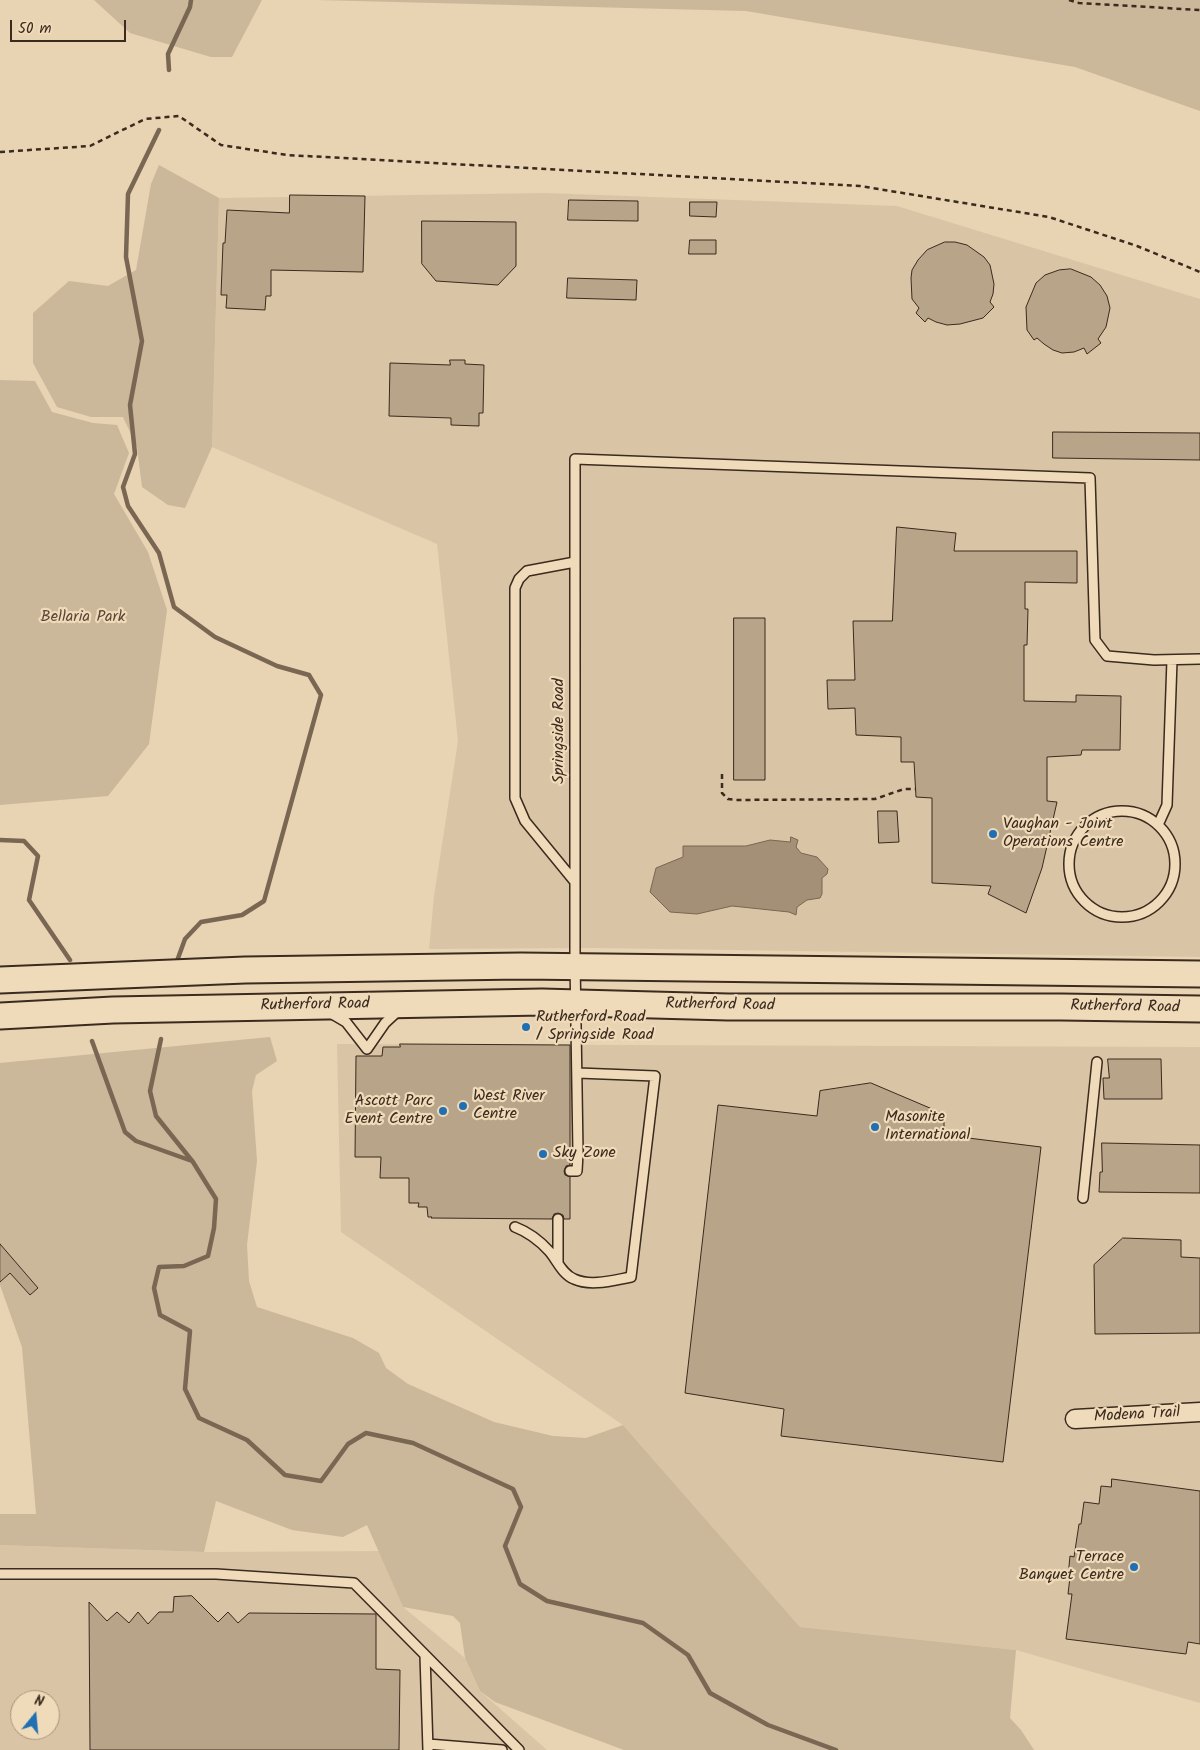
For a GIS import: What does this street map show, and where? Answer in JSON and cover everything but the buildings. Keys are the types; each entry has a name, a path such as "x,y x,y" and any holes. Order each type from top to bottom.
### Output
{"main road":[{"path":"0,980 245,970 575,967 1200,974"},
{"name":"Rutherford Road","path":"0,1016 113,1010 406,1004 575,1003 738,1007 1060,1006 1200,1010"}],"street":[{"name":"Modena Trail","path":"1074,1419 1200,1412"}],"lane":[{"name":"Springside Road","path":"570,1171 577,1171 578,1073 575,1003 575,459 1090,478 1095,640 1107,656 1172,660"},
{"path":"575,562 527,571 519,579 516,588 515,770 515,798 525,821 575,882"},
{"path":"1158,825 1167,805 1172,660 1200,659"},
{"path":"1127,811 1144,815 1158,825 1169,839 1175,857 1174,875 1168,892 1156,905 1140,914 1122,917 1104,914 1088,906 1077,893 1070,877 1068,860 1072,844 1081,829 1094,818 1110,812 1127,811"},
{"path":"320,1007 346,1022 367,1049 385,1022 406,1004"},
{"path":"1082,1198 1097,1062"},
{"path":"514,1227 527,1232 540,1242 569,1276 574,1279 584,1282 603,1282 631,1277 655,1076 578,1073"},
{"path":"558,1219 558,1263"},
{"path":"0,1574 216,1574 354,1583 519,1750"},
{"path":"425,1654 428,1747 502,1750"}],"path":[{"path":"1069,0 1079,3 1200,10"},
{"path":"0,152 90,146 145,119 179,116 221,145 287,155 860,186 1049,217 1137,246 1200,272"},
{"path":"722,774 722,793 728,799 736,800 875,799 904,789 916,789"}],"shaded area":[{"path":"545,193 897,206 1200,299 1200,957 595,948 429,949 434,896 458,741 437,544 212,447 219,198"},
{"path":"791,837 798,840 796,847 801,853 817,857 828,869 827,874 822,878 822,894 820,898 807,900 797,907 796,915 789,912 732,906 697,914 670,912 650,892 656,868 683,857 683,846 746,846 770,840 790,842"},
{"path":"337,1044 1200,1047 1200,1703 1016,1650 800,1627 623,1425 341,1232"},
{"path":"0,1545 204,1552 379,1551 403,1607 465,1658 480,1691 547,1750 0,1750"}],"green space":[{"path":"94,0 262,0 232,57 211,57 130,33"},
{"path":"317,0 1200,0 1200,111 1075,67 746,11"},
{"path":"159,165 219,198 212,447 185,508 168,505 142,487 137,447 123,417 91,417 57,407 33,363 33,313 69,281 108,286 136,270 151,184"},
{"name":"Bellaria Park","path":"0,380 35,381 52,412 93,423 117,425 129,453 114,494 148,552 167,610 149,744 108,796 0,805"},
{"path":"270,1037 277,1061 256,1075 252,1091 257,1161 247,1245 249,1281 257,1307 353,1338 379,1353 386,1368 408,1384 494,1422 553,1436 586,1438 623,1425 800,1627 1016,1650 1010,1718 1021,1730 1034,1750 624,1750 495,1702 480,1691 465,1658 460,1623 453,1616 403,1607 367,1525 343,1537 292,1530 216,1501 204,1552 0,1545 0,1514 36,1514 22,1347 0,1285 0,1063"}],"waterway":[{"path":"169,70 168,54 190,7 191,0"},
{"path":"159,130 128,194 126,257 142,341 130,405 135,454 123,487 128,506 159,553 174,607 215,637 277,666 309,675 321,695 264,901 242,915 201,922 185,939 177,961"},
{"path":"0,840 24,841 38,856 29,900 70,960"},
{"path":"161,1039 150,1091 156,1116 193,1162 216,1199 214,1228 208,1256 184,1266 159,1267 154,1288 160,1315 190,1331 185,1389 199,1418 247,1440 285,1475 321,1481 348,1444 366,1433 413,1443 513,1489 521,1507 505,1546 520,1584 547,1601 643,1623 688,1655 710,1693 768,1725 836,1750"},
{"path":"92,1041 125,1132 136,1141 192,1161"}],"place":[{"name":"Vaughan - Joint Operations Centre","path":"993,834"},
{"name":"Rutherford Road / Springside Road","path":"526,1027"},
{"name":"West River Centre","path":"463,1106"},
{"name":"Ascott Parc Event Centre","path":"443,1111"},
{"name":"Masonite International","path":"875,1127"},
{"name":"Sky Zone","path":"543,1154"},
{"name":"Terrace Banquet Centre","path":"1134,1567"}]}
